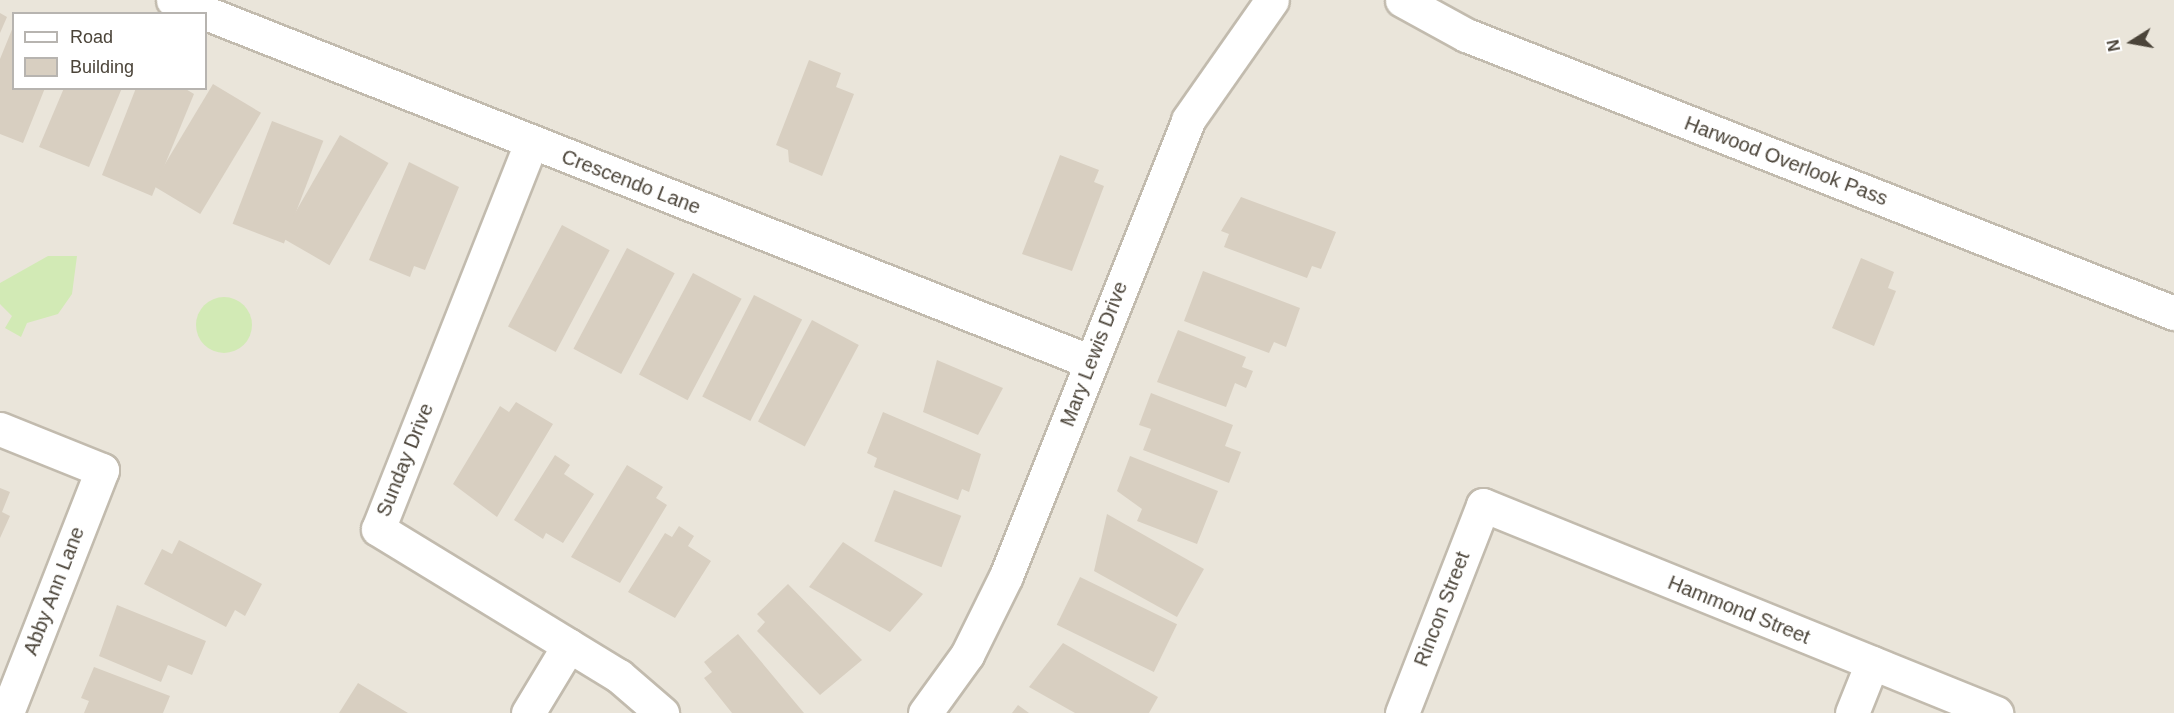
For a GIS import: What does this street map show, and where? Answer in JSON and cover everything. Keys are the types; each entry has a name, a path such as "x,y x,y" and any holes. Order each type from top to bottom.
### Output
{"street":[{"name":"Crescendo Lane","path":"173,0 203,12"},
{"name":"Mary Lewis Drive","path":"925,713 987,618 1188,120 1272,0"},
{"name":"Harwood Overlook Pass","path":"1402,0 1466,35 2174,313"},
{"name":"Crescendo Lane","path":"207,14 1091,362"},
{"name":"Sunday Drive","path":"531,143 378,529 619,676 662,713"},
{"name":"Abby Ann Lane","path":"0,429 102,470 7,713"},
{"name":"Hammond Street","path":"1483,506 1996,713"},
{"name":"Rincon Street","path":"1402,713 1483,506"},
{"path":"528,713 569,645"},
{"path":"1852,713 1872,663"}],"shaded area":[{"path":"0,0 2174,0 2174,713 0,713"}],"green space":[{"path":"48,256 77,256 72,294 58,314 27,323 21,337 5,328 12,316 0,304 0,283"},
{"path":"224,297 235,299 244,305 250,314 252,325 250,336 244,345 235,351 224,353 213,351 204,345 198,336 196,325 198,314 204,305 213,299"}],"building":[{"path":"0,13 7,17 0,33"},
{"path":"12,29 12,90 44,90 23,143 0,134 0,59"},
{"path":"809,60 841,73 836,87 854,94 822,176 789,162 788,150 776,145"},
{"path":"213,84 261,113 200,214 152,185"},
{"path":"63,90 121,90 89,167 39,147"},
{"path":"135,90 187,90 194,94 152,196 102,175"},
{"path":"272,121 323,141 284,243 233,224"},
{"path":"340,135 388,163 329,265 281,237"},
{"path":"1060,155 1099,170 1094,182 1104,186 1072,271 1022,254"},
{"path":"409,162 459,187 425,270 414,266 410,277 369,260"},
{"path":"1241,197 1336,232 1321,269 1312,266 1307,278 1224,247 1229,234 1221,231"},
{"path":"562,225 610,250 556,352 508,327"},
{"path":"627,248 675,273 621,374 573,349"},
{"path":"1861,258 1894,272 1888,288 1896,291 1874,346 1832,328"},
{"path":"1203,271 1300,308 1286,347 1274,342 1269,353 1184,321"},
{"path":"693,273 742,299 688,400 639,375"},
{"path":"754,295 802,320 750,421 702,397"},
{"path":"812,320 859,345 805,446 758,422"},
{"path":"1178,330 1246,357 1242,367 1253,371 1246,388 1235,383 1226,407 1157,382"},
{"path":"937,360 1003,388 978,435 923,412"},
{"path":"1151,393 1233,425 1225,446 1241,452 1229,483 1143,450 1151,429 1139,425"},
{"path":"516,402 553,424 497,517 453,484 500,406 509,412"},
{"path":"883,412 981,454 969,492 962,489 958,500 874,467 877,458 867,453"},
{"path":"555,455 570,465 564,474 594,494 563,543 546,533 543,539 514,520"},
{"path":"1130,456 1218,491 1197,544 1137,521 1142,509 1117,491"},
{"path":"627,465 663,487 656,498 667,505 620,583 571,557"},
{"path":"0,488 10,492 2,512 10,516 0,538"},
{"path":"894,490 961,516 942,567 874,541"},
{"path":"1107,514 1204,569 1177,617 1094,571"},
{"path":"679,526 694,536 688,546 711,561 675,618 628,592 665,533 672,537"},
{"path":"179,540 262,584 245,616 235,610 226,627 144,584 162,549 172,554"},
{"path":"843,542 923,594 890,632 809,587"},
{"path":"1080,577 1177,624 1154,672 1057,625"},
{"path":"788,584 862,660 820,695 757,631 765,622 757,614"},
{"path":"117,605 206,641 192,675 168,665 161,682 99,656"},
{"path":"738,634 804,713 732,713 704,678 712,672 704,662"},
{"path":"1063,643 1158,697 1149,713 1075,713 1029,687"},
{"path":"94,667 170,696 163,713 84,713 89,701 81,698"},
{"path":"358,683 408,713 339,713"},
{"path":"1018,705 1029,713 1012,713"}]}
